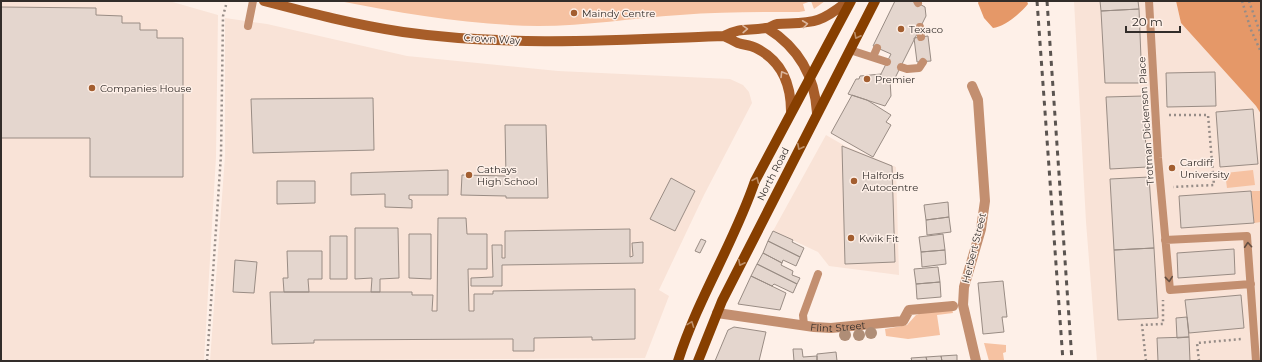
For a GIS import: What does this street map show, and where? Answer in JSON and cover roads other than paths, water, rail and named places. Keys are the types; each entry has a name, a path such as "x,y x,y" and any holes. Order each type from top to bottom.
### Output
{"main road":[{"name":"North Road","path":"678,361 702,298 745,212 755,181 811,77 849,1"},
{"name":"North Road","path":"698,361 716,312 875,1"}],"street":[{"name":"Crown Way","path":"264,1 364,25 404,32 512,40 603,40 724,36 736,29 767,28 775,24 812,23 834,12 849,1"},
{"path":"767,28 793,48 805,64 811,77 816,99 817,113"},
{"name":"Crown Way","path":"724,36 738,43 754,47 774,61 787,80 791,95 791,112"},
{"name":"Herbert Street","path":"972,86 978,100 985,201 981,229 964,287 963,305 976,361"},
{"name":"Flint Street","path":"716,312 831,328 903,321 909,310 953,306"}],"lane":[{"path":"248,26 253,1"},
{"name":"Trotman Dickenson Place","path":"1149,1 1158,158 1170,290 1251,284"},
{"path":"920,27 921,37"},
{"path":"873,57 877,48"},
{"path":"850,50 884,61 886,52"},
{"path":"901,67 907,69 919,68 923,62"},
{"path":"1165,240 1247,236 1256,361"},
{"path":"804,325 803,315 818,274"}],"railway":[{"path":"1037,1 1063,361"},
{"path":"1047,1 1072,361"}],"place":[{"name":"Maindy Centre","path":"574,13"},
{"name":"Texaco","path":"901,29"},
{"name":"Premier","path":"867,79"},
{"name":"Companies House","path":"92,88"},
{"name":"Cardiff University","path":"1172,168"},
{"name":"Cathays High School","path":"469,175"},
{"name":"Halfords Autocentre","path":"854,181"},
{"name":"Kwik Fit","path":"851,238"}]}
